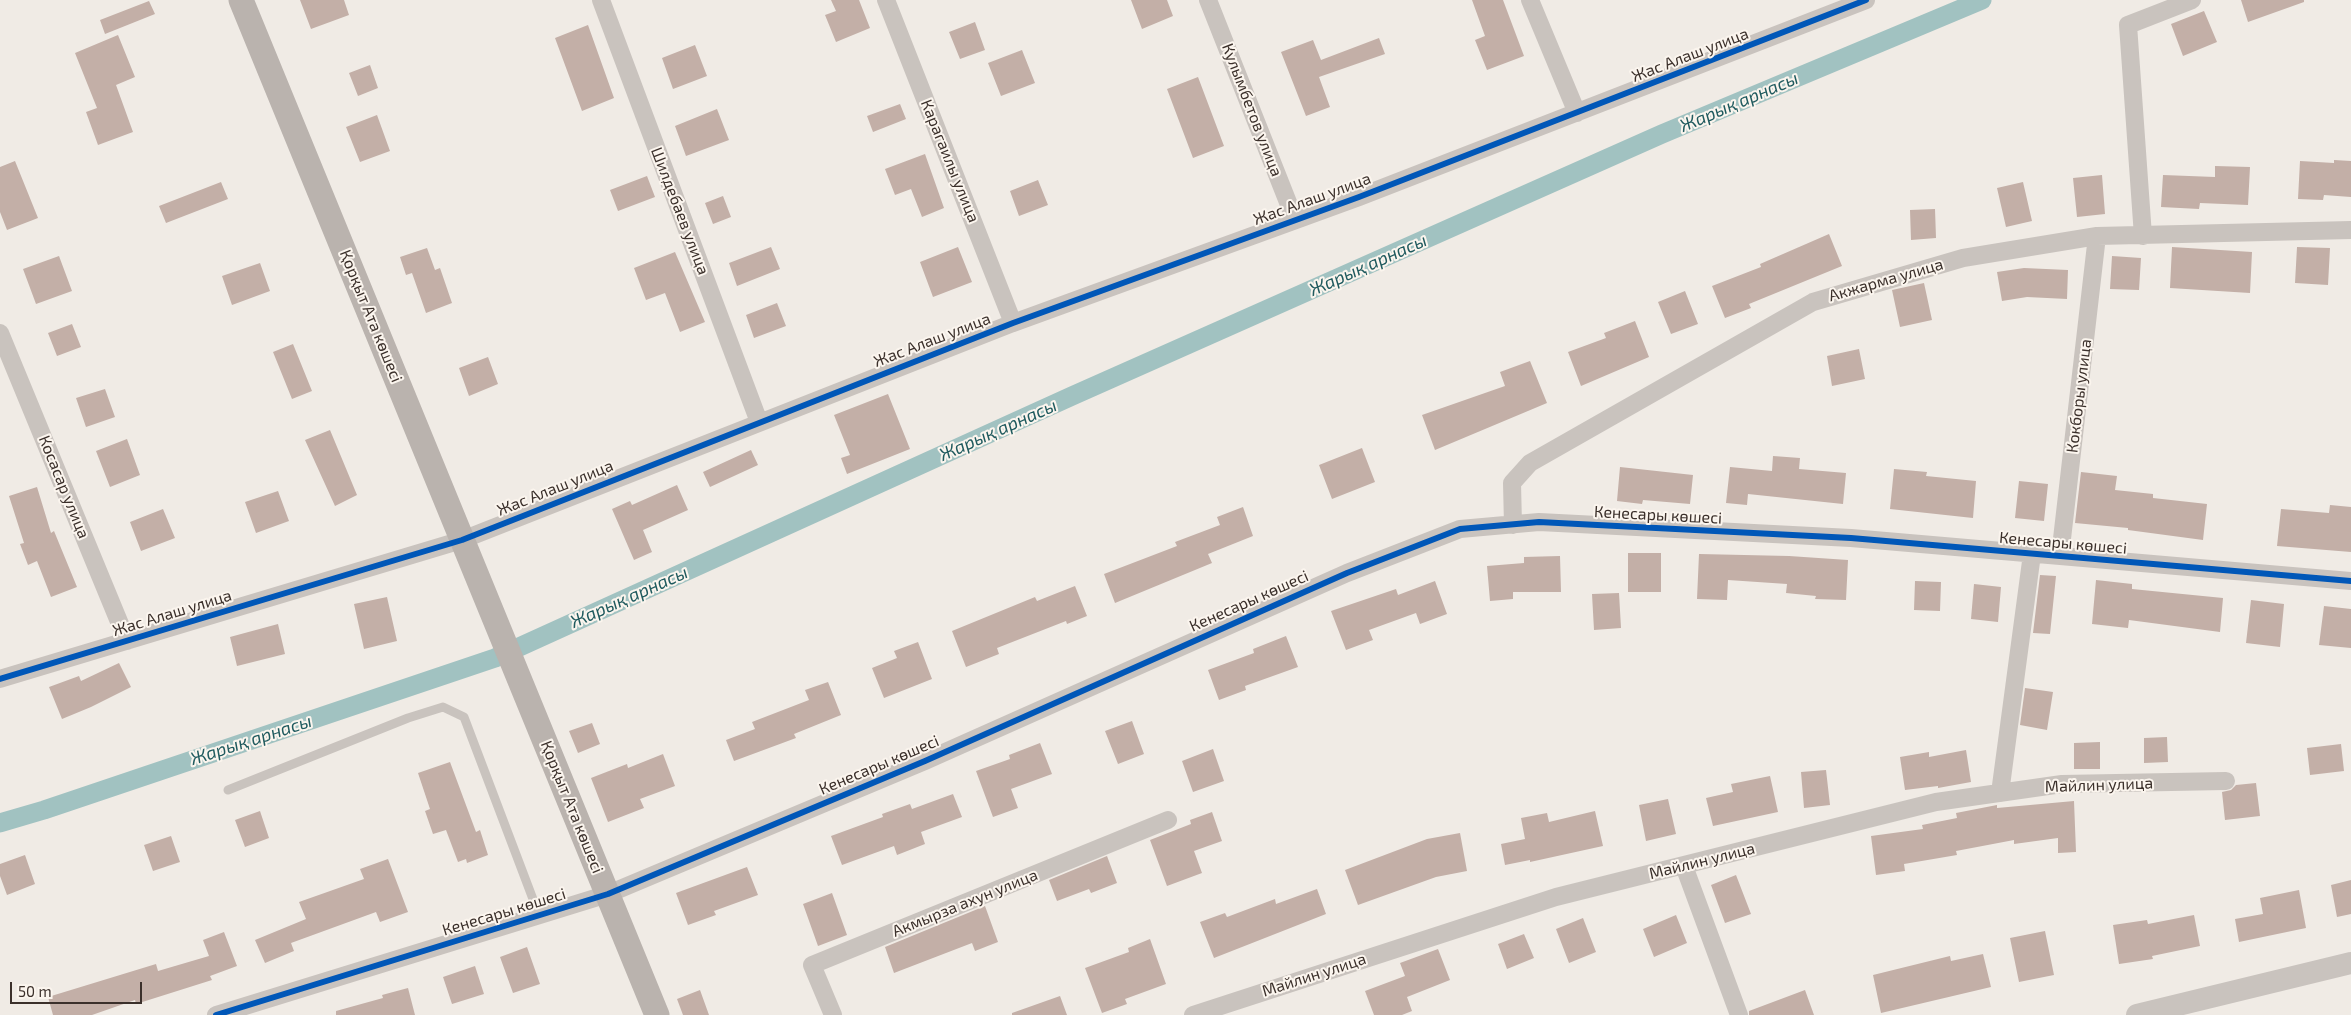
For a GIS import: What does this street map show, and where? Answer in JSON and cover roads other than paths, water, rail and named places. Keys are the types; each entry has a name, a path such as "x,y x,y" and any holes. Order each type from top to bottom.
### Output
{"main road":[{"name":"Қорқыт Ата көшесі","path":"241,0 657,1015"}],"street":[{"name":"Шилдебаев улица","path":"601,0 759,422"},
{"name":"Карагаилы улица","path":"886,0 1014,323"},
{"name":"Кулымбетов улица","path":"1208,0 1295,220"},
{"path":"1530,0 1577,113"},
{"name":"Жас Алаш улица","path":"0,679 462,540 1014,323 1295,220 1577,113 1841,5 1866,0"},
{"path":"2143,236 2128,25 2192,0"},
{"name":"Акжарма улица","path":"1513,525 1512,483 1530,463 1813,302 1963,258 2097,236 2351,230"},
{"name":"Кокборы улица","path":"2060,556 2097,236"},
{"name":"Косасар улица","path":"0,333 127,641"},
{"name":"Кенесары көшесі","path":"216,1015 608,894 925,761 1347,573 1460,529 1539,522 1851,538 2351,581"},
{"path":"2000,793 2032,554"},
{"name":"Майлин улица","path":"1193,1015 1556,897 1936,802 2062,784 2226,782"},
{"name":"Акмырза ахун улица","path":"833,1015 812,965 1168,820"},
{"path":"1684,866 1739,1015"},
{"path":"2137,1015 2351,962"}],"lane":[{"path":"228,790 408,718 443,707 464,718 539,915"}],"waterway":[{"name":"Жарық арнасы","path":"0,823 44,810 495,658 1072,396 1662,134 1982,0"}]}
